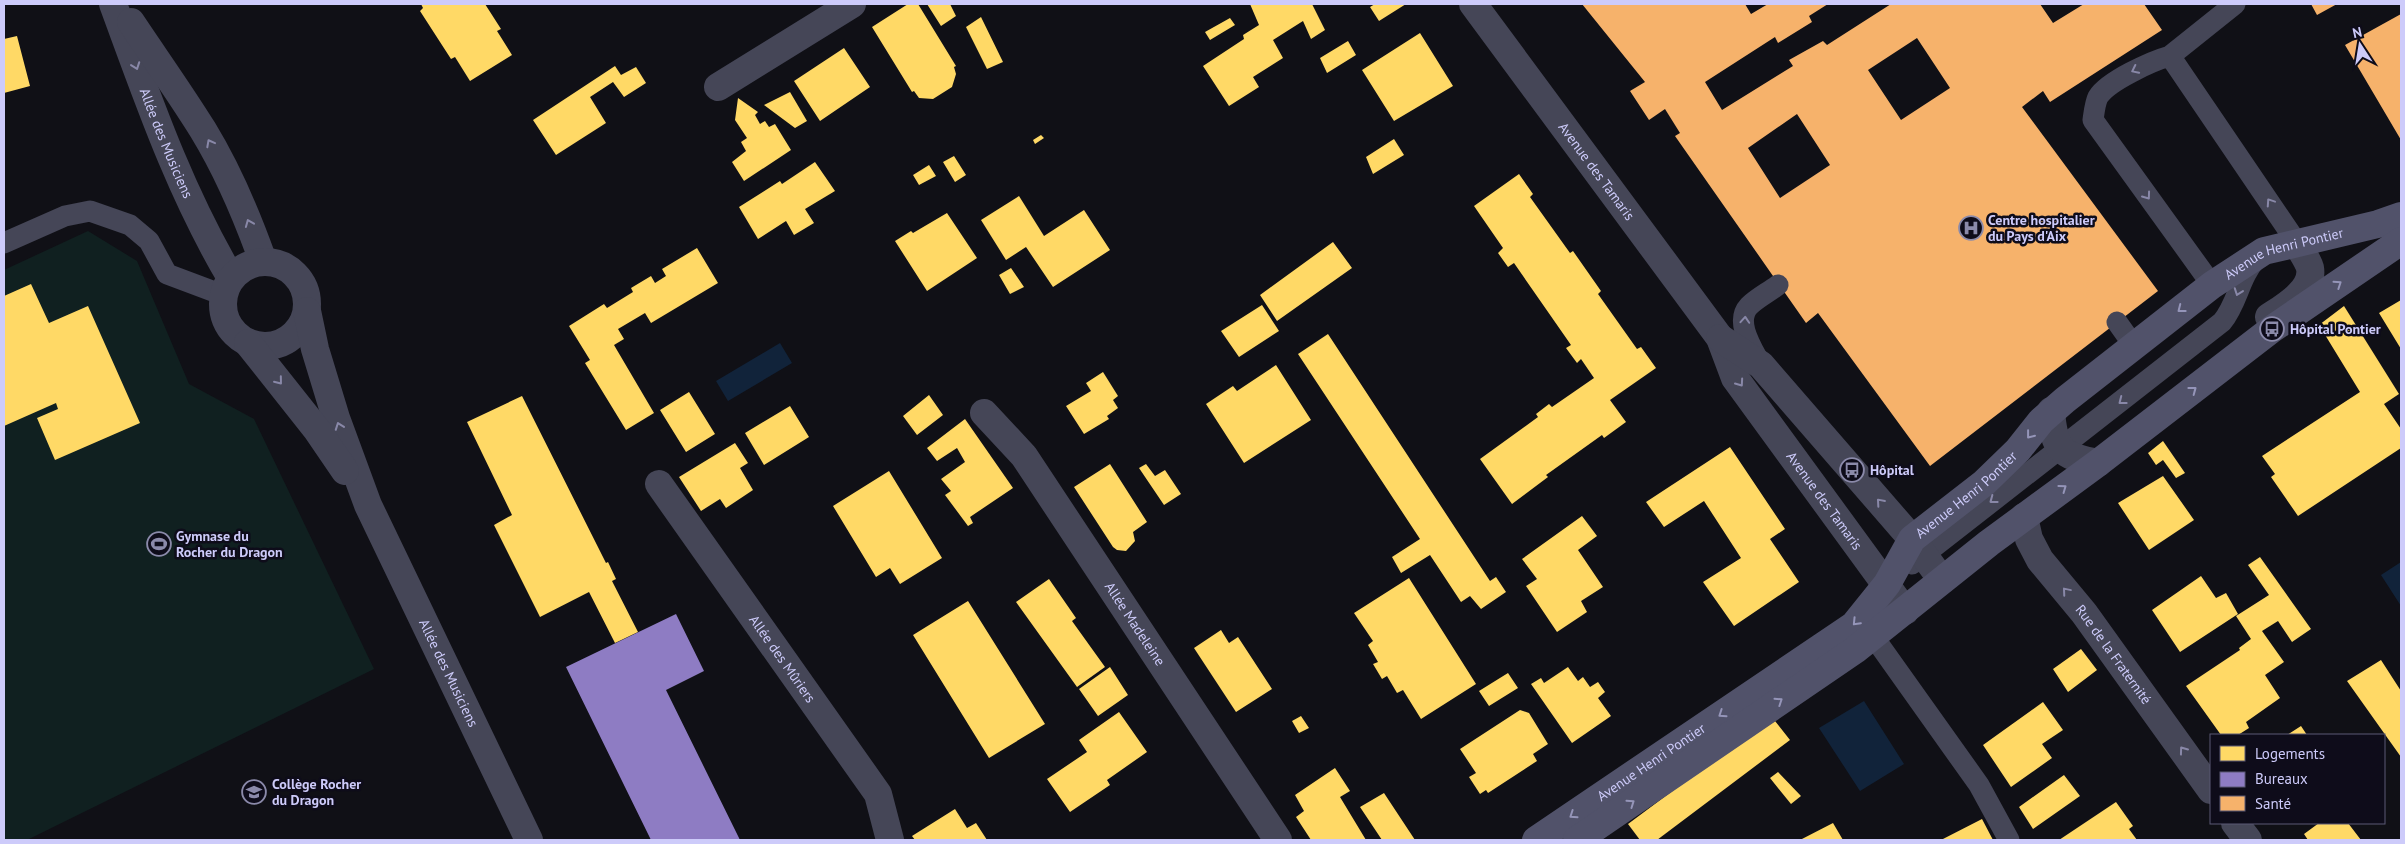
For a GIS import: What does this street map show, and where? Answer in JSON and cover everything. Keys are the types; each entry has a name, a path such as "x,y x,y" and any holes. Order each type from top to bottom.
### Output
{"street":[{"name":"Allée des Musiciens","path":"113,4 165,147 227,287"},
{"name":"Allée des Musiciens","path":"119,4 203,130 233,186 250,224 262,262"},
{"path":"718,88 852,4"},
{"name":"Avenue des Tamaris","path":"1473,4 1720,338 1735,378 1905,611"},
{"name":"Avenue Henri Pontier","path":"1536,840 1854,625 1918,547 2018,450 2051,411 2212,285 2264,251 2401,216"},
{"name":"Avenue Henri Pontier","path":"1592,836 1873,636 1942,580 2272,329 2401,241"},
{"path":"2220,370 2223,350 2294,299 2308,282 2310,268 2297,243"},
{"path":"262,262 282,264 297,276 307,292 307,311 300,329 285,342 267,347 248,343 232,331 224,315 227,287 246,266 262,262"},
{"name":"Allée des Musiciens","path":"307,311 315,350 336,418 368,505 530,840"},
{"name":"Avenue des Tamaris","path":"1720,338 1761,365 1918,547 1942,580"},
{"name":"Allée des Musiciens","path":"248,343 317,430 368,505"},
{"path":"2051,411 2053,434 2061,449 2072,458 2098,463"},
{"name":"Allée Madeleine","path":"984,413 1024,456 1278,840"},
{"name":"Allée des Mûriers","path":"659,484 878,794 890,840"},
{"name":"Rue de la Fraternité","path":"2024,517 2029,539 2040,560 2084,613 2210,789"},
{"path":"2236,824 2248,840"}],"lane":[{"path":"2212,285 2093,120 2099,96 2128,73 2156,60 2170,56 2235,4"},
{"path":"2170,56 2297,243"},
{"path":"4,243 65,216 90,210 130,225 149,241 167,274 227,287"},
{"path":"1918,547 2061,449 2222,322 2232,310 2238,289 2249,266 2264,251"},
{"path":"1761,365 1744,327 1744,315 1749,306 1778,285"},
{"path":"2117,322 2134,346"},
{"path":"1873,636 1932,709 1979,785 2009,840"}],"shaded area":[{"name":"Gymnase du Rocher du Dragon","path":"88,231 137,261 189,384 254,419 374,669 27,840 4,840 4,270"}],"water":[{"path":"780,343 792,363 728,401 716,381"},
{"path":"2401,562 2401,606 2381,575"},
{"path":"1864,701 1904,764 1860,791 1819,728"}],"building: Logements":[{"path":"421,4 485,4 501,29 497,31 512,55 470,81 455,57 451,59 420,11 423,8"},
{"path":"908,4 918,4 956,66 954,67 956,74 952,87 933,99 919,98 914,91 912,92 872,27"},
{"path":"927,4 950,4 956,16 941,26"},
{"path":"1250,4 1312,4 1325,30 1311,39 1303,21 1273,40 1283,58 1253,77 1259,87 1229,106 1203,66 1244,39 1243,35 1259,25"},
{"path":"1375,4 1406,4 1379,21 1370,7"},
{"path":"981,17 1003,62 987,69 966,27"},
{"path":"1230,18 1235,25 1210,40 1205,32"},
{"path":"1420,33 1453,86 1394,121 1362,70"},
{"path":"17,36 30,86 4,93 4,39"},
{"path":"1348,41 1356,55 1327,73 1320,58"},
{"path":"844,48 870,87 820,121 794,81"},
{"path":"615,66 621,75 636,67 646,83 624,97 613,82 590,97 606,123 556,155 533,120"},
{"path":"790,92 807,121 795,128 764,105"},
{"path":"738,98 758,112 755,115 760,124 765,121 769,127 775,124 791,150 744,181 732,162 746,151 741,142 747,138 735,120"},
{"path":"1041,135 1044,138 1035,144 1033,140"},
{"path":"1394,139 1404,155 1373,174 1366,157"},
{"path":"954,156 966,175 955,182 943,162"},
{"path":"815,162 835,191 805,209 814,223 794,235 786,221 758,239 739,207 780,181 782,184"},
{"path":"929,165 936,176 919,185 913,175"},
{"path":"1519,174 1533,194 1530,197 1570,253 1573,251 1601,291 1598,294 1637,349 1641,347 1656,368 1610,400 1626,422 1604,438 1602,435 1546,475 1548,477 1512,504 1480,459 1538,417 1536,414 1549,404 1552,407 1594,378 1581,359 1577,363 1566,348 1571,345 1514,263 1508,267 1498,253 1503,248 1474,206"},
{"path":"1019,196 1044,236 1084,210 1110,250 1053,287 1026,247 1006,260 981,220"},
{"path":"947,213 977,258 927,291 895,241"},
{"path":"1333,242 1352,268 1277,321 1260,295"},
{"path":"697,248 718,283 651,323 645,313 618,329 624,339 614,345 654,413 626,430 585,363 590,360 569,326 604,304 607,308 633,292 631,288 651,276 655,283 666,276 662,269"},
{"path":"1011,268 1024,287 1010,294 999,275"},
{"path":"31,284 49,323 88,306 140,423 55,460 37,418 58,409 56,403 4,426 4,296"},
{"path":"2401,300 2401,349 2379,313"},
{"path":"1262,305 1279,331 1239,357 1221,331"},
{"path":"2344,306 2399,394 2384,404 2401,429 2401,448 2298,516 2271,477 2275,474 2262,456 2360,392 2319,325"},
{"path":"1328,334 1490,581 1496,577 1506,592 1481,609 1470,596 1461,602 1430,555 1401,573 1392,557 1420,539 1298,354"},
{"path":"1276,365 1311,420 1244,463 1206,404 1233,386 1237,391"},
{"path":"1103,372 1118,396 1113,400 1118,408 1107,416 1109,419 1084,434 1066,406 1091,391 1086,383"},
{"path":"689,392 715,434 686,452 660,410"},
{"path":"929,395 943,415 917,435 903,416"},
{"path":"522,396 606,563 608,562 616,579 612,581 638,632 615,643 589,592 540,617 494,525 512,515 467,422"},
{"path":"790,406 809,437 764,465 745,433"},
{"path":"965,419 1013,488 970,517 973,523 968,526 945,495 951,491 941,479 965,462 957,448 937,461 927,448"},
{"path":"2163,441 2185,473 2176,478 2163,460 2156,465 2148,453"},
{"path":"735,443 748,463 740,468 753,490 726,508 720,499 701,511 679,477"},
{"path":"1730,447 1785,529 1770,539 1799,582 1734,626 1703,582 1741,558 1704,501 1664,527 1646,502"},
{"path":"1110,464 1147,522 1133,532 1135,541 1126,551 1117,550 1113,547 1074,487"},
{"path":"1146,464 1155,476 1165,470 1181,494 1164,505 1139,468"},
{"path":"889,471 942,558 900,584 890,568 876,577 833,506"},
{"path":"2163,476 2194,520 2149,550 2118,503"},
{"path":"1582,516 1597,536 1578,550 1603,587 1581,601 1587,612 1557,632 1526,586 1537,579 1522,559"},
{"path":"2260,557 2311,629 2292,642 2278,621 2262,631 2284,662 2265,675 2280,698 2246,722 2249,728 2240,734 2220,734 2186,686 2240,650 2239,648 2251,639 2236,616 2269,595 2248,565"},
{"path":"2201,576 2216,598 2226,593 2238,614 2180,652 2152,610"},
{"path":"1409,578 1476,684 1421,719 1403,690 1397,693 1387,676 1382,679 1373,664 1378,662 1368,645 1373,641 1354,613"},
{"path":"1049,579 1076,618 1072,621 1105,667 1077,687 1016,602"},
{"path":"968,601 1045,724 989,758 913,635"},
{"path":"1221,630 1229,643 1238,637 1272,689 1236,712 1194,648"},
{"path":"2081,649 2097,670 2068,692 2053,669"},
{"path":"2381,660 2401,691 2401,757 2385,734 2347,681"},
{"path":"1110,667 1128,695 1098,716 1079,689"},
{"path":"1568,667 1578,681 1583,677 1590,687 1598,682 1605,692 1598,698 1611,716 1572,743 1531,684 1541,678 1544,683"},
{"path":"1508,673 1518,688 1489,706 1479,691"},
{"path":"2043,702 2063,730 2042,744 2052,758 2011,787 1983,745"},
{"path":"1520,710 1529,713 1548,744 1533,754 1537,761 1488,793 1486,790 1480,794 1469,777 1476,773 1460,749"},
{"path":"1119,712 1147,752 1107,780 1110,785 1070,812 1047,779 1087,752 1079,740"},
{"path":"1301,716 1309,728 1299,733 1292,721"},
{"path":"1775,721 1790,740 1657,840 1640,840 1628,824 1710,763"},
{"path":"2301,726 2306,734 2289,734"},
{"path":"1335,768 1350,791 1340,797 1366,840 1311,840 1296,817 1304,811 1295,795"},
{"path":"1778,772 1801,796 1791,804 1770,778"},
{"path":"2064,775 2080,796 2033,829 2019,807"},
{"path":"1384,793 1415,840 1382,840 1360,807"},
{"path":"2116,802 2133,826 2129,829 2137,840 2059,840"},
{"path":"955,809 967,828 976,823 987,840 915,840 912,836"},
{"path":"1982,819 1993,840 1941,840"},
{"path":"1833,823 1843,840 1800,840"},
{"path":"2318,824 2349,824 2361,840 2308,840 2304,834"}],"building: Bureaux":[{"path":"676,614 704,671 666,690 740,840 651,840 566,667"}],"building: Santé":[{"path":"1582,4 1745,4 1751,14 1768,4 1828,4 1809,16 1812,22 1778,43 1775,37 1705,82 1722,110 1793,66 1789,60 1823,41 1827,45 1891,4 2040,4 2053,23 2084,4 2144,4 2162,30 2050,102 2043,91 2022,107 2158,291 1930,466 1818,313 1806,323 1675,136 1680,133 1665,109 1649,120 1630,91 1645,82","holes":["1917,38 1950,88 1901,120 1868,70","1797,114 1830,165 1780,198 1748,148"]},
{"path":"2311,4 2337,4 2317,15"},
{"path":"2401,14 2401,140 2345,45"}],"place":[{"name":"Centre hospitalier du Pays d'Aix","path":"1971,228"},
{"name":"Hôpital Pontier","path":"2272,329"},
{"name":"Hôpital","path":"1852,470"},
{"name":"Gymnase du Rocher du Dragon","path":"159,544"},
{"name":"Collège Rocher du Dragon","path":"254,792"}]}
